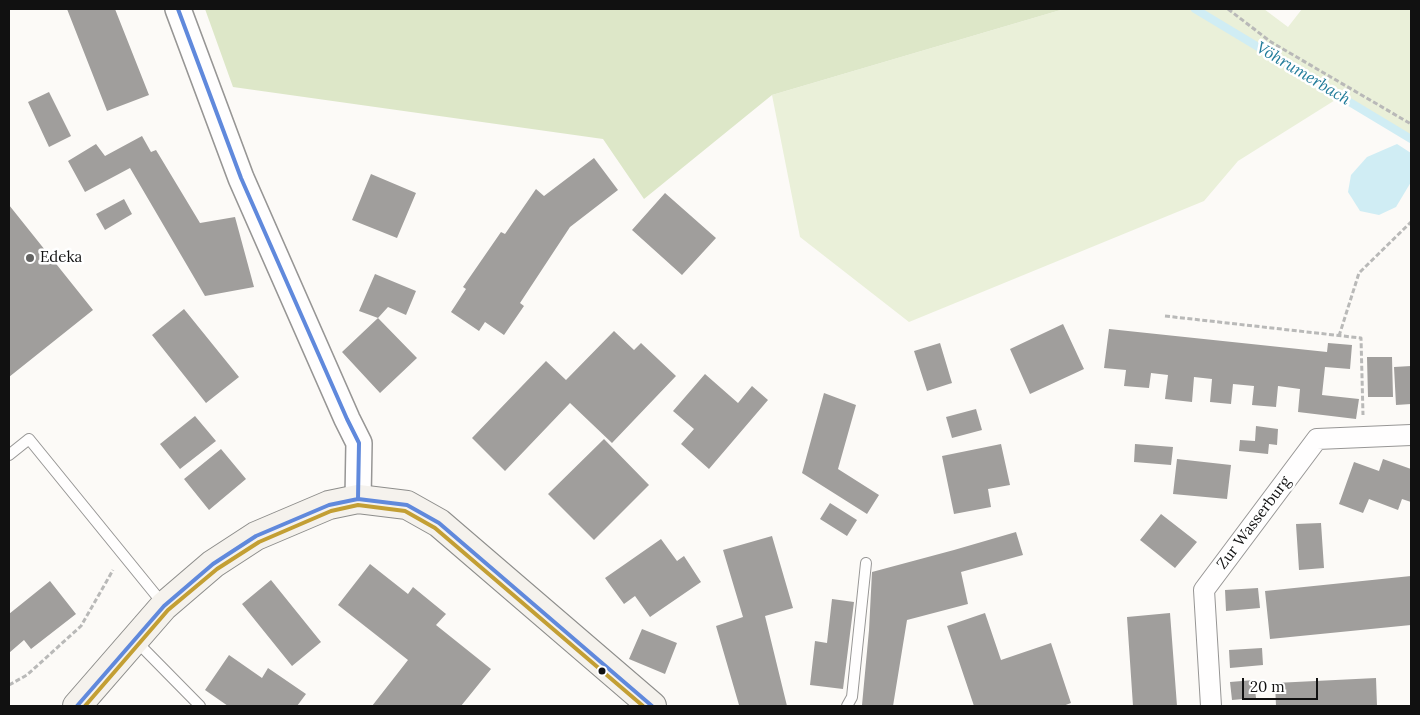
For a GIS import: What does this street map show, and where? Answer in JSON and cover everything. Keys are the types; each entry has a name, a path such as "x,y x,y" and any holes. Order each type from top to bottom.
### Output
{"main road":[{"path":"77,706 164,606 213,564 256,536 328,504 358,499 407,505 439,523 652,706"}],"street":[{"path":"178,9 241,178 359,443 358,499"},
{"name":"Zur Wasserburg","path":"1211,706 1204,590 1317,439 1411,435"}],"lane":[{"path":"9,455 29,439 164,606"},
{"path":"847,706 852,697 866,563"},
{"path":"134,639 200,706"}],"path":[{"path":"1228,9 1270,42 1411,124"},
{"path":"1340,336 1358,273 1411,222"},
{"path":"1165,316 1361,338 1364,437"},
{"path":"9,685 27,676 81,626 122,554"}],"green space":[{"path":"205,9 1064,9 772,95 644,199 603,139 233,87"},
{"path":"1064,9 1264,9 1288,27 1302,9 1411,9 1411,139 1340,97 1238,161 1204,201 909,322 800,237 772,95"}],"water":[{"path":"1397,144 1411,153 1411,182 1396,207 1379,215 1360,211 1348,192 1351,175 1367,157"}],"building":[{"path":"67,9 115,9 149,95 107,111"},
{"path":"49,92 71,136 49,147 28,102"},
{"path":"142,136 151,152 156,150 200,223 235,217 254,287 205,296 130,168 85,192 68,161 96,144 105,156"},
{"path":"594,158 618,190 570,227 520,303 524,306 504,335 485,322 479,331 451,312 466,289 463,287 501,232 505,234 536,189 544,196"},
{"path":"371,174 416,193 397,238 352,220"},
{"path":"665,193 716,238 682,275 632,230"},
{"path":"124,199 132,214 105,230 96,214"},
{"name":"Edeka","path":"9,205 93,310 9,377"},
{"path":"375,274 416,291 406,315 388,307 378,318 359,311"},
{"path":"184,309 239,377 206,403 152,335"},
{"path":"378,318 417,358 380,393 342,352"},
{"path":"1063,324 1084,369 1030,394 1010,349"},
{"path":"1109,329 1327,352 1328,343 1352,345 1350,369 1325,367 1322,395 1359,399 1356,419 1298,412 1300,389 1278,386 1276,407 1252,405 1254,386 1233,384 1231,404 1210,402 1212,379 1194,377 1192,402 1165,399 1168,375 1151,373 1149,388 1124,386 1126,370 1104,368"},
{"path":"614,331 634,350 641,343 676,376 612,443 570,403 505,471 472,438 546,361 566,380"},
{"path":"940,343 952,383 927,391 914,351"},
{"path":"1367,357 1392,357 1393,397 1368,397"},
{"path":"1411,366 1411,404 1396,405 1394,367"},
{"path":"705,374 738,403 752,386 768,400 709,469 681,444 694,429 673,411"},
{"path":"824,393 856,405 838,469 879,495 867,514 802,473"},
{"path":"976,409 982,430 952,438 946,417"},
{"path":"195,416 216,441 180,469 160,444"},
{"path":"1256,426 1278,429 1277,445 1269,444 1268,454 1239,451 1240,440 1255,441"},
{"path":"604,439 649,485 594,540 548,494"},
{"path":"1001,444 1010,485 988,489 991,507 954,514 942,456"},
{"path":"1135,444 1173,447 1171,465 1134,462"},
{"path":"221,449 246,479 209,510 184,479"},
{"path":"1177,459 1231,465 1227,499 1173,494"},
{"path":"1383,459 1411,469 1411,502 1402,499 1398,510 1369,499 1363,513 1339,504 1354,462 1379,471"},
{"path":"830,503 857,520 847,536 820,519"},
{"path":"1161,514 1197,542 1175,568 1140,540"},
{"path":"1321,523 1324,568 1299,570 1296,524"},
{"path":"1016,532 1023,555 961,572 968,604 907,620 893,706 862,705 872,572"},
{"path":"772,536 793,608 765,616 787,706 742,706 739,705 716,626 743,617 723,550"},
{"path":"661,539 677,561 684,556 701,582 650,617 635,596 624,604 605,578"},
{"path":"370,564 408,594 413,587 446,614 436,625 491,669 461,706 372,706 408,660 338,605"},
{"path":"1411,576 1411,625 1270,639 1265,591"},
{"path":"271,580 321,642 292,666 242,604"},
{"path":"50,581 76,614 31,649 24,640 9,653 9,614"},
{"path":"1258,588 1260,608 1226,611 1225,590"},
{"path":"832,599 854,602 843,689 810,685 815,641 827,643"},
{"path":"985,613 1001,660 1051,643 1071,703 1063,706 974,706 947,626"},
{"path":"1170,613 1177,706 1133,706 1127,617"},
{"path":"642,629 677,643 665,674 629,659"},
{"path":"1262,648 1263,665 1230,668 1229,650"},
{"path":"229,655 262,678 268,668 306,694 297,706 228,706 205,690"},
{"path":"1376,678 1377,706 1276,706 1275,683"},
{"path":"1254,680 1256,698 1232,700 1230,682"}],"waterway":[{"name":"Vöhrumerbach","path":"1195,9 1411,139"}],"transit line":[{"path":"178,9 241,178 359,443 358,499"},
{"path":"77,706 164,606 213,564 256,536 329,505 358,499 407,505 439,523 652,706"},
{"path":"85,706 168,610 217,569 259,542 331,511 358,505 405,511 435,528 643,706"}],"place":[{"name":"Edeka","path":"30,258"}]}
